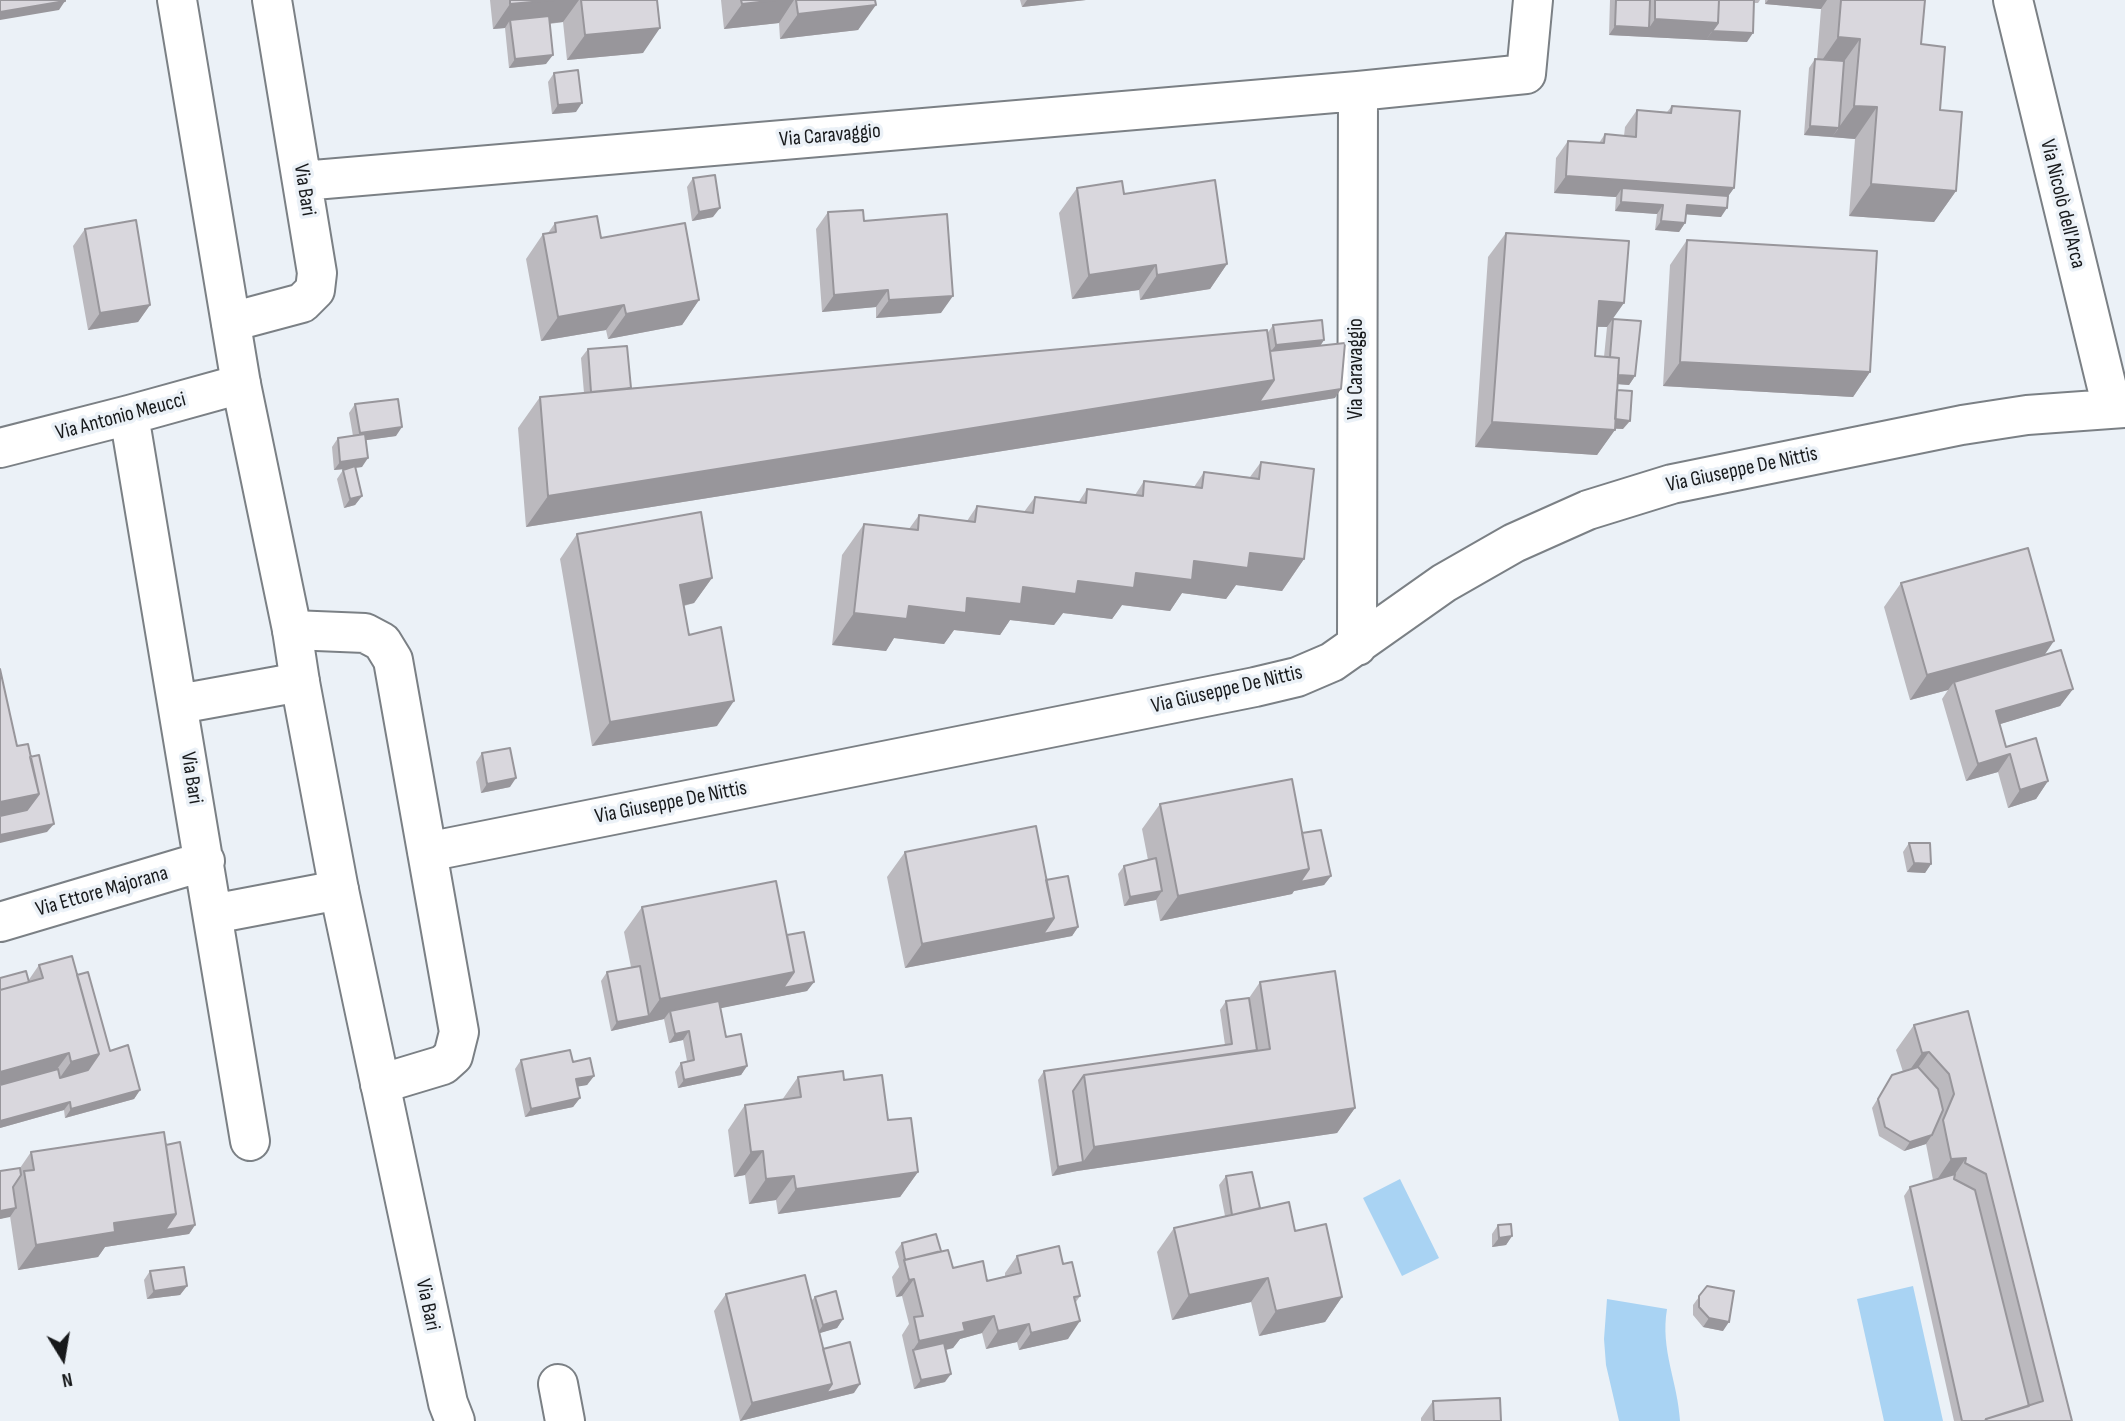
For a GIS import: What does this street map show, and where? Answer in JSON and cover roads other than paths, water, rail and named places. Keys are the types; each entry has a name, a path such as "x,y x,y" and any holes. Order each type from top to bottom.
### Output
{"street":[{"name":"Via Bari","path":"177,0 241,384 292,631 339,890 450,1415"},
{"name":"Via Bari","path":"231,321 302,303 315,290 317,273 272,0"},
{"name":"Via Caravaggio","path":"302,181 1358,91 1526,74 1533,0"},
{"name":"Via Nicolò dell'Arca","path":"2013,0 2118,408"},
{"name":"Via Caravaggio","path":"1357,646 1358,91"},
{"name":"Via Antonio Meucci","path":"0,447 241,384"},
{"name":"Via Giuseppe De Nittis","path":"427,852 1297,677 1332,662 1444,583 1514,543 1588,510 1672,484 1948,428 2027,415 2118,408"},
{"name":"Via Bari","path":"129,415 250,1141"},
{"path":"292,631 365,634 382,642 393,660 459,1032 453,1056 443,1065 380,1084"},
{"path":"178,704 300,682"},
{"name":"Via Ettore Majorana","path":"0,922 205,861"},
{"path":"214,914 339,890"},
{"path":"558,1384 565,1421"}],"water":[{"path":"1400,1179 1439,1258 1402,1276 1363,1198"},
{"path":"1913,1286 1943,1421 1884,1421 1857,1299"},
{"path":"1607,1299 1667,1309 1666,1338 1680,1421 1619,1421 1606,1365 1604,1339"}]}
